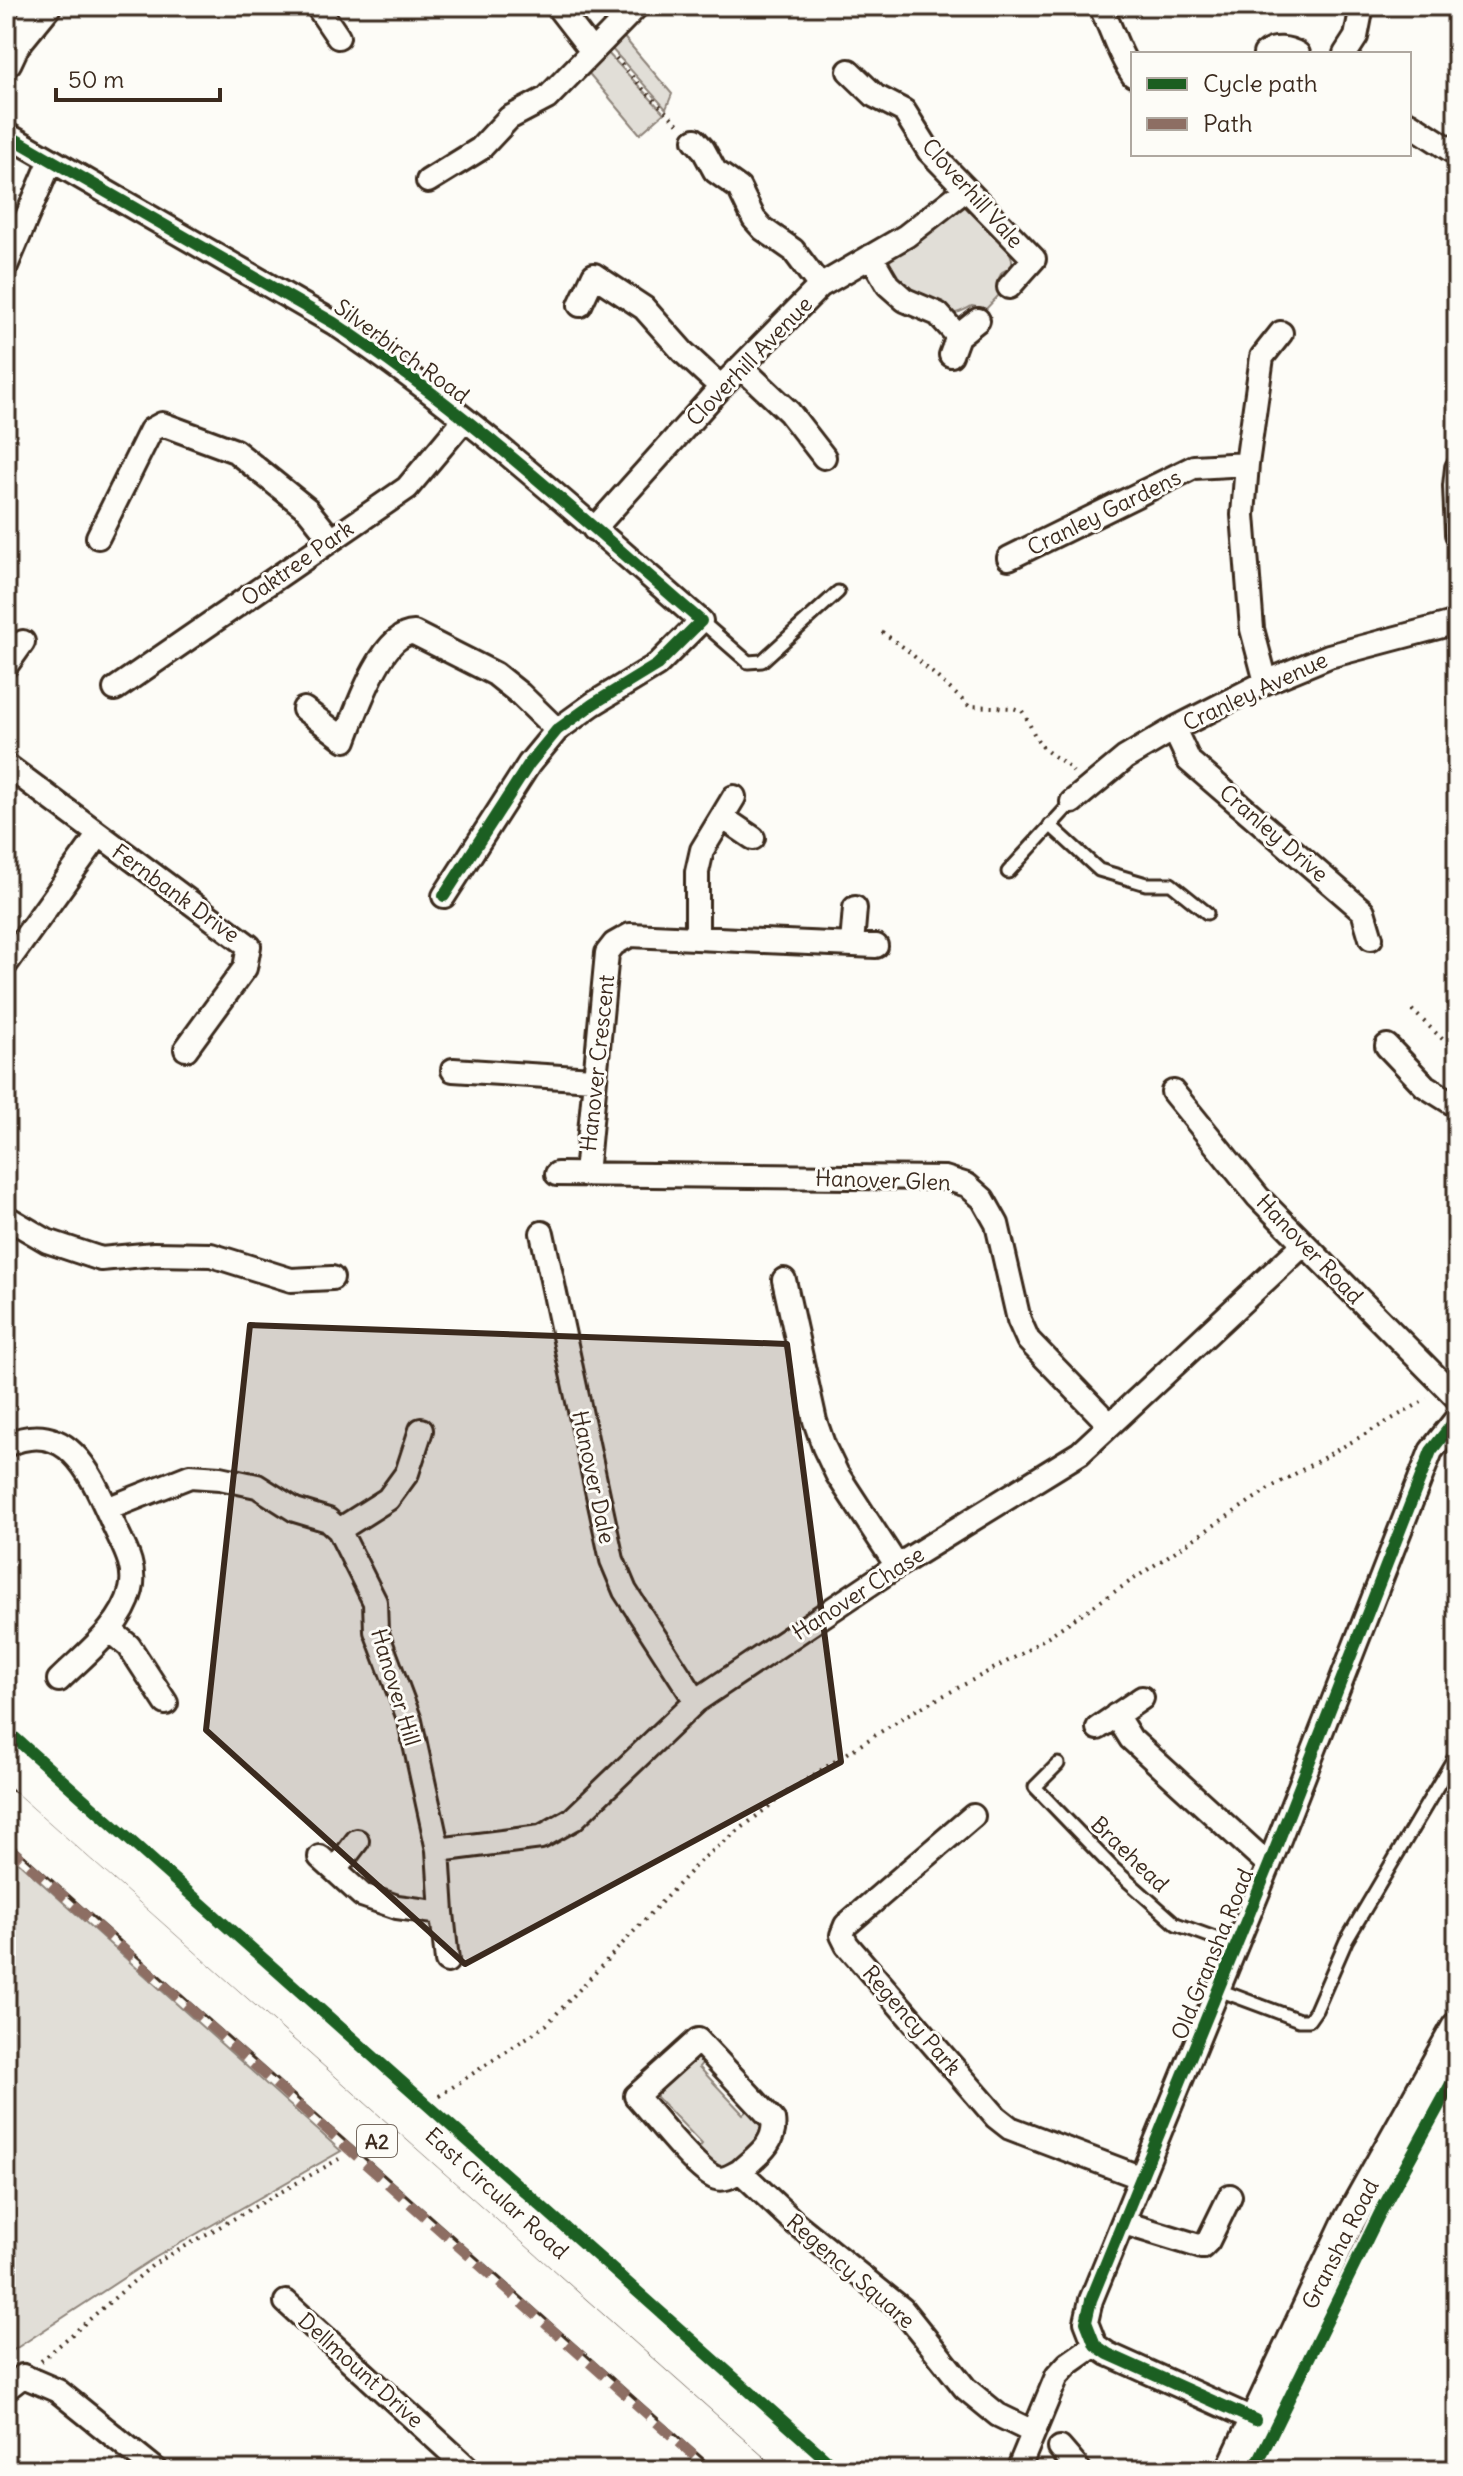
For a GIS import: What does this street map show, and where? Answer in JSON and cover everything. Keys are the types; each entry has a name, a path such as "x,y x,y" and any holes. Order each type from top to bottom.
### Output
{"highway":[{"name":"East Circular Road","path":"6,1757 809,2470"},
{"name":"East Circular Road","path":"6,1811 748,2470"}],"street":[{"path":"6,61 14,44 45,6"},
{"path":"317,6 338,37"},
{"path":"557,6 597,46"},
{"path":"428,181 480,149 509,118 547,98 637,6"},
{"path":"1100,6 1131,72"},
{"path":"1346,52 1356,37 1362,6"},
{"path":"1266,52 1288,48 1295,52"},
{"name":"Cloverhill Vale","path":"849,71 875,96 904,111 929,151 1034,259 1009,287"},
{"path":"1411,124 1457,154"},
{"name":"Silverbirch Road","path":"6,134 334,323 365,344 464,420 701,621"},
{"path":"695,140 715,171 739,188 754,219 793,250 820,286"},
{"path":"6,266 51,160"},
{"name":"Cloverhill Avenue","path":"594,529 721,387 820,286 906,236 965,190"},
{"path":"871,256 888,285 905,300 938,314 955,346 978,320"},
{"path":"580,305 594,275 644,308 683,352 721,387"},
{"path":"1266,682 1252,629 1243,515 1262,357 1281,333"},
{"path":"741,367 789,412 824,457"},
{"name":"Oaktree Park","path":"115,689 407,488 464,420"},
{"path":"98,537 151,430 162,424 235,451 307,509 331,539"},
{"name":"Cranley Gardens","path":"1009,558 1194,467 1247,464"},
{"path":"1456,480 1457,534"},
{"path":"444,896 529,764 557,730 657,665 701,621"},
{"name":"Cranley Avenue","path":"1079,796 1125,758 1266,682 1329,656 1457,622"},
{"path":"304,709 345,740 368,682 396,640 405,633 414,633 495,674 557,730"},
{"path":"6,666 23,642"},
{"name":"Cranley Drive","path":"1174,729 1189,761 1363,911 1371,938"},
{"name":"Fernbank Drive","path":"6,765 249,946 245,968 186,1049"},
{"path":"697,938 697,872 702,850 728,807 753,838"},
{"path":"6,964 98,836"},
{"path":"852,944 855,908"},
{"name":"Hanover Crescent","path":"586,1174 607,953 614,944 630,935 876,946"},
{"path":"1387,1046 1425,1086 1457,1106"},
{"path":"453,1070 593,1079"},
{"name":"Hanover Road","path":"1173,1092 1258,1197 1452,1393"},
{"name":"Hanover Glen","path":"557,1174 945,1178 967,1185 983,1199 997,1224 1019,1320 1028,1340 1110,1425"},
{"path":"6,1217 47,1241 101,1259 154,1254 211,1255 291,1280 332,1278"},
{"name":"Hanover Dale","path":"542,1233 612,1560 625,1591 696,1701"},
{"name":"Hanover Chase","path":"438,1850 541,1837 573,1819 696,1701 897,1566 1080,1453 1304,1244"},
{"path":"784,1280 815,1421 824,1447 837,1474 897,1566"},
{"name":"Old Gransha Road","path":"1095,2345 1086,2322 1091,2300 1237,1946 1431,1451 1457,1418"},
{"path":"107,1509 190,1476 220,1478 257,1486 295,1510 328,1520 339,1530 388,1499 407,1473 421,1430"},
{"path":"6,1445 26,1436 52,1439 68,1447 91,1475 133,1570 126,1606 110,1630 59,1680"},
{"name":"Hanover Hill","path":"339,1530 375,1602 376,1631 410,1721 438,1850"},
{"path":"110,1630 129,1646 166,1703"},
{"path":"1142,1698 1107,1722 1131,1739 1269,1865"},
{"name":"Regency Park","path":"973,1816 846,1925 842,1935 847,1945 996,2117 1010,2128 1142,2178"},
{"path":"357,1841 328,1864 362,1895 397,1907 442,1913"},
{"path":"438,1850 447,1961"},
{"name":"Gransha Road","path":"1232,2469 1348,2223 1457,2028"},
{"path":"698,2040 773,2120 775,2130 768,2145 740,2171 725,2179 715,2178 699,2165 636,2096 698,2040"},
{"name":"Regency Square","path":"740,2171 794,2222 902,2309 965,2388 998,2415 1033,2432"},
{"path":"1124,2223 1202,2247 1230,2196"},
{"name":"Dellmount Drive","path":"286,2302 470,2470"},
{"path":"1018,2470 1057,2376 1095,2345 1108,2354 1255,2420"},
{"path":"14,2382 58,2391 156,2470"},
{"path":"1060,2448 1079,2470"}],"lane":[{"path":"701,621 748,662 762,661 838,592"},
{"path":"1008,872 1079,796"},
{"path":"1050,825 1099,870 1146,884 1171,884 1207,913"},
{"path":"1219,1990 1299,2020 1309,2020 1346,1941 1457,1753"},
{"name":"Braehead","path":"1058,1764 1035,1787 1113,1868 1176,1924 1237,1946"}],"path":[{"path":"597,46 695,140"},
{"path":"882,632 906,649 969,706 1022,711 1039,743 1046,751 1063,759 1079,796"},
{"path":"1412,1010 1457,1053"},
{"path":"439,2096 546,2025 700,1861 787,1792 907,1715 1023,1653 1270,1488 1452,1393"},
{"path":"14,2382 154,2264 339,2159"}],"highlighted area":[{"path":"250,1325 787,1344 841,1762 465,1964 206,1730"}],"shaded area":[{"path":"622,35 672,94 666,109 610,47"},
{"path":"606,51 664,113 640,134 586,70"},
{"path":"969,207 1004,243 1012,259 1012,267 1002,272 997,282 1000,294 986,309 972,306 954,313 938,309 908,291 889,269 889,264 890,257"},
{"path":"6,1851 341,2151 151,2260 6,2355"},
{"path":"696,2054 703,2062 699,2067 743,2114 750,2108 762,2124 755,2142 727,2166 714,2165 703,2157 697,2150 702,2144 654,2094"}],"marked path":[{"path":"6,1845 710,2470"}],"cycle path":[{"path":"6,134 334,323 382,356 522,466 701,621 657,665 557,730 529,764 444,896"},
{"path":"1255,2420 1108,2354 1095,2345 1086,2322 1091,2300 1269,1865 1431,1451 1457,1418"},
{"path":"6,1730 838,2470"},
{"path":"1254,2470 1380,2213 1457,2073"}]}
